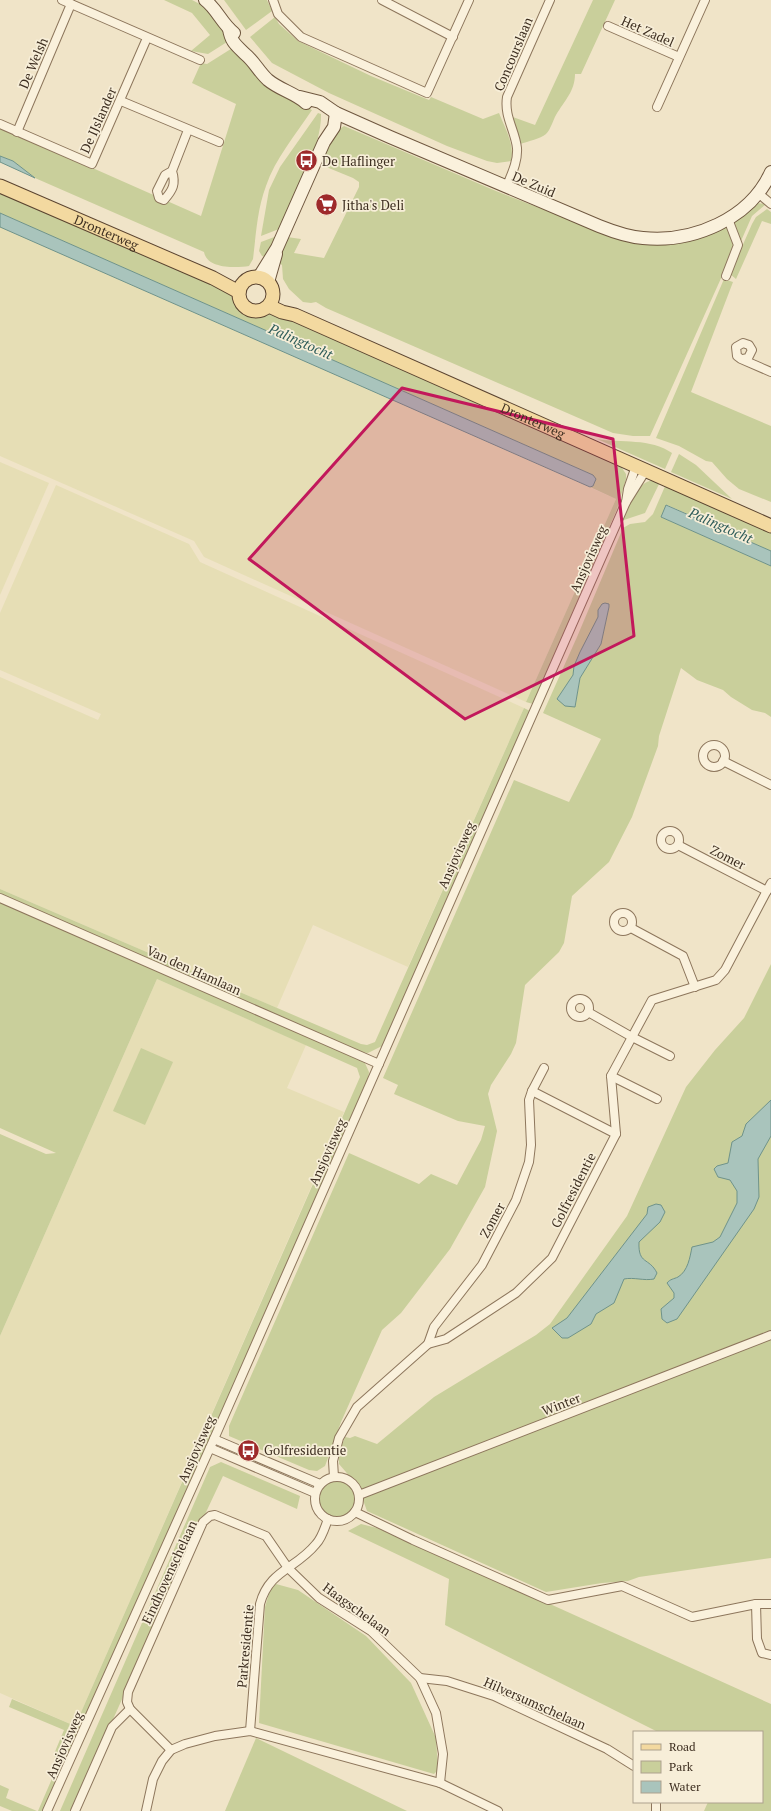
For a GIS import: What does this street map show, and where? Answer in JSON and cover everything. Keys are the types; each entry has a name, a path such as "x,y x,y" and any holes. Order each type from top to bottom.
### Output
{"main road":[{"name":"Dronterweg","path":"0,186 213,278 241,288"},
{"path":"250,278 263,280 272,289 271,301 260,311 249,310 241,303 241,288 250,278"},
{"name":"Dronterweg","path":"271,301 295,314 771,526"}],"street":[{"path":"62,0 200,60"},
{"name":"De Zuid","path":"205,0 216,11 229,29 230,37 238,49 246,54 255,67 269,80 300,97 316,108 336,113 506,188 624,235 643,238 675,238 709,228 728,219 749,203 758,193 771,172"},
{"path":"272,0 278,14 301,37 427,93 469,0"},
{"path":"382,0 396,3 453,37"},
{"name":"Concourslaan","path":"506,188 517,156 516,146 505,108 507,97 550,0"},
{"path":"657,107 705,0"},
{"name":"De Welsh","path":"17,132 71,4"},
{"name":"Het Zadel","path":"608,26 679,57"},
{"name":"De IJslander","path":"0,124 92,164 121,101 147,38"},
{"path":"121,101 219,142"},
{"path":"263,280 324,142 325,130 336,113"},
{"path":"172,171 188,130"},
{"path":"758,193 771,204"},
{"path":"726,276 738,246 728,219"},
{"path":"743,360 771,372"},
{"name":"Ansjovisweg","path":"47,1811 214,1439 641,468"},
{"path":"723,761 771,785"},
{"name":"Zomer","path":"678,846 769,887"},
{"path":"616,1134 611,1076 652,1000 716,980 725,970 769,887"},
{"name":"Van den Hamlaan","path":"0,898 379,1064"},
{"path":"631,928 682,956 695,987"},
{"path":"588,1012 632,1037 670,1056"},
{"name":"Zomer","path":"428,1344 434,1327 482,1265 516,1200 529,1162 531,1145 529,1100 544,1068"},
{"path":"611,1076 657,1099"},
{"path":"532,1091 616,1134"},
{"name":"Golfresidentie","path":"334,1477 333,1462 339,1438 357,1407 428,1344 446,1339 516,1293 552,1258 616,1134"},
{"name":"Winter","path":"359,1495 771,1335"},
{"path":"214,1439 320,1484"},
{"path":"210,1448 315,1493"},
{"path":"334,1477 342,1477 350,1481 356,1487 359,1495 359,1504 355,1512 344,1520 336,1521 328,1519 318,1510 315,1502 315,1493 320,1484 334,1477"},
{"path":"355,1512 413,1540 548,1600 622,1586 692,1617 756,1604 771,1604"},
{"name":"Eindhovenschelaan","path":"130,1708 127,1702 128,1692 203,1522 210,1516 221,1516 266,1536 288,1568"},
{"name":"Parkresidentie","path":"250,1731 260,1604 263,1590 278,1574 300,1560 317,1544 328,1519"},
{"name":"Haagschelaan","path":"288,1568 319,1598 371,1632 420,1678 436,1713 443,1754 440,1783"},
{"path":"756,1604 756,1639 762,1653 771,1655"},
{"name":"Hilversumschelaan","path":"420,1678 447,1681 494,1696 607,1749 633,1765"},
{"path":"75,1811 112,1727 130,1708 171,1750"},
{"path":"146,1811 153,1779 162,1761 171,1750 185,1744 208,1738 250,1731 440,1783 498,1811"}],"highlighted area":[{"path":"402,388 613,439 634,636 465,719 249,559"}],"shaded area":[{"path":"0,227 616,499 526,702 204,557 194,541 0,456"},
{"path":"0,462 49,483 0,595"},
{"path":"56,485 189,544 200,562 524,708 408,967 313,925 277,1008 0,889 0,677 98,720 101,714 0,670 0,613"},
{"path":"157,979 306,1045 287,1088 344,1112 75,1726 0,1693 0,1336"}],"green space":[{"path":"164,0 192,0 198,3 213,16 222,27 229,38 227,42 208,54 191,51 210,35 192,13"},
{"path":"224,0 267,0 272,11 246,30"},
{"path":"593,0 615,0 581,74 575,74 575,80 571,90 546,134 538,139 520,144 510,116 535,125"},
{"path":"275,17 279,24 298,41 371,76 429,100 431,97 483,119 499,113 511,143 511,161 497,163 487,161 447,146 329,93 272,63 250,37"},
{"path":"234,47 259,77 288,98 312,110 286,147 270,176 263,195 257,222 253,259 249,266 230,267 210,262 206,258 204,252 35,178 13,161 0,156 0,127 201,216 236,104 192,83 201,63 207,64"},
{"path":"318,113 321,114 320,127 313,155 282,225 279,229 261,236 269,190 280,167"},
{"path":"344,126 496,191 630,243 686,242 717,231 726,224 736,245 650,436 633,436 613,433 326,308 316,302 303,302 289,289 283,279 282,265 276,261 287,237 301,239 294,253 324,258 359,187 359,182 353,178 319,164 333,133"},
{"path":"0,193 229,292 234,297 240,308 248,314 258,315 277,313 620,465 626,474 626,479 617,509 533,704 526,702 616,499 590,487 593,486 593,475 0,213"},
{"path":"756,203 766,204 752,216 741,241 738,239 733,221"},
{"path":"767,209 771,212 771,224 762,221 736,279 730,274 752,224 756,217"},
{"path":"277,236 266,257 262,256 259,251 261,242"},
{"path":"724,279 733,282 691,392 771,426 771,502 739,489 727,479 712,462 706,461 679,446 656,438"},
{"path":"597,439 645,443 664,448 672,453 665,469"},
{"path":"679,454 696,465 732,499 671,472"},
{"path":"655,480 660,482 645,513 621,521 638,489 648,481"},
{"path":"666,484 771,531 771,551 667,505 661,517 771,566 771,717 765,713 752,710 731,697 723,690 697,680 681,668 659,736 658,746 632,817 609,862 572,896 564,943 559,952 525,985 516,1043 511,1054 491,1085 488,1094 497,1131 485,1187 450,1249 401,1313 382,1330 341,1422 325,1466 317,1471 309,1470 229,1436 229,1426 349,1153 419,1184 431,1174 457,1185 481,1140 485,1126 458,1121 394,1094 398,1085 383,1078 514,780 569,802 601,739 543,713 623,528 630,524 645,522 653,514","holes":["609,607 601,644 580,678 575,707 557,699 573,675 580,652 599,617"]},
{"path":"524,708 530,711 382,1046 368,1053 360,1052 0,896 0,889 361,1044 367,1045 375,1042"},
{"path":"0,901 364,1061 369,1072 368,1079 46,1811 38,1811 57,1767 54,1754 64,1730 9,1707 12,1699 75,1726 360,1077 357,1068 157,979 0,1336 0,1134 46,1154 56,1153 0,1128"},
{"path":"771,964 771,1558 639,1577 628,1581 602,1583 546,1592 367,1511 358,1486 339,1464 339,1453 345,1437 350,1438 355,1436 377,1444 434,1397 536,1335 550,1324 627,1216 686,1087 715,1050 744,1018"},
{"path":"141,1048 173,1062 145,1125 113,1111"},
{"path":"221,1462 300,1496 297,1509 223,1476 72,1811 60,1811 210,1467"},
{"path":"337,1481 347,1484 352,1489 355,1499 352,1509 347,1514 337,1517 327,1514 322,1509 319,1499 322,1489 327,1484"},
{"path":"361,1524 377,1528 771,1704 771,1811 704,1811 708,1803 763,1803 763,1731 656,1731 445,1625 449,1579 348,1531"},
{"path":"276,1584 298,1590 366,1636 411,1683 436,1738 438,1770 434,1774 259,1723 265,1607 270,1590"},
{"path":"256,1738 407,1811 225,1811"},
{"path":"0,1785 9,1789 6,1798 37,1811 12,1811 0,1806"}],"water":[{"path":"0,156 13,161 35,178 0,162"},
{"path":"0,213 593,475 596,479 593,486 590,487 0,227"},
{"path":"666,505 771,551 771,566 661,517"},
{"path":"602,604 609,604 609,607 601,644 580,678 575,707 565,706 557,699 573,675 574,666 580,652 598,617 598,610"},
{"path":"771,1100 771,1136 758,1159 759,1197 754,1209 677,1319 667,1323 662,1319 661,1309 674,1298 674,1293 667,1283 678,1277 684,1271 688,1264 692,1247 713,1242 720,1237 737,1203 737,1191 730,1180 718,1177 714,1169 717,1166 728,1163 732,1142 742,1136 746,1124"},
{"path":"656,1204 661,1205 665,1212 660,1222 639,1242 639,1249 642,1258 654,1268 657,1273 654,1279 624,1279 614,1303 596,1314 591,1324 568,1338 562,1338 552,1328 567,1318 647,1214 648,1207"}],"place":[{"name":"De Haflinger","path":"307,161"},
{"name":"Jitha's Deli","path":"326,205"},
{"name":"Golfresidentie","path":"249,1450"}],"water label":[{"name":"Palingtocht","path":"301,341"},
{"name":"Palingtocht","path":"721,525"}]}
